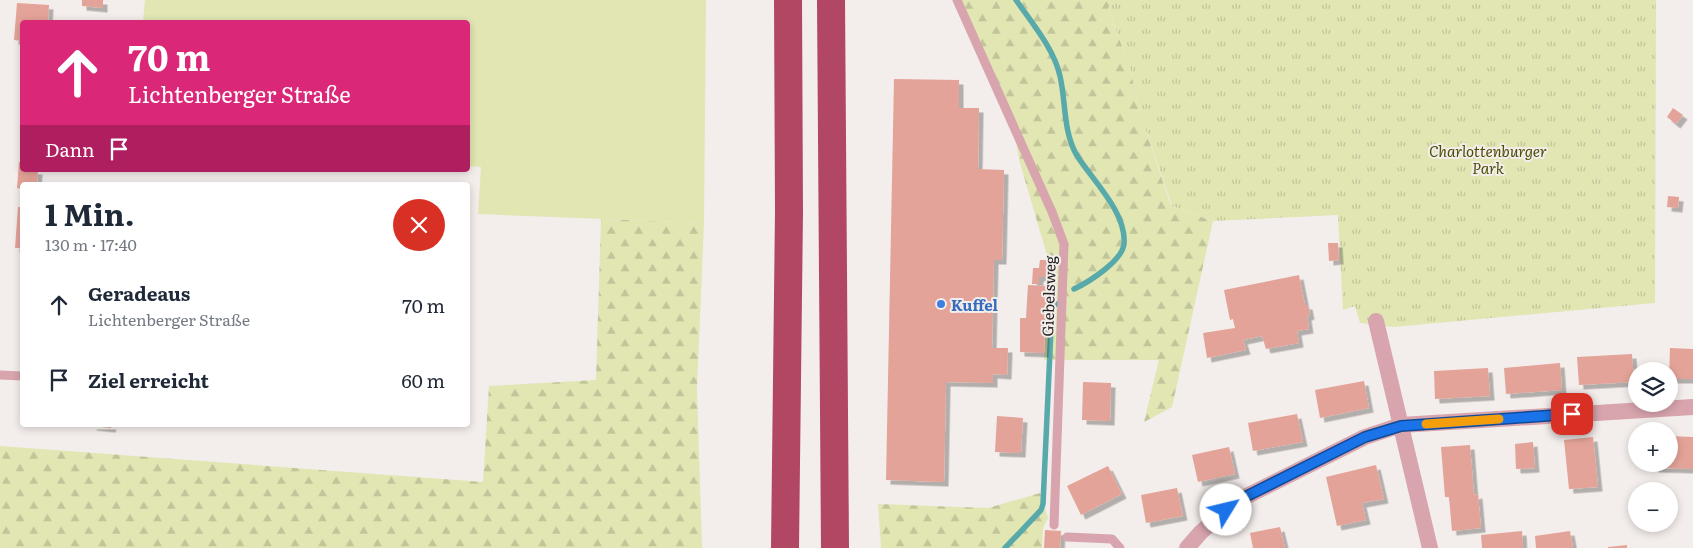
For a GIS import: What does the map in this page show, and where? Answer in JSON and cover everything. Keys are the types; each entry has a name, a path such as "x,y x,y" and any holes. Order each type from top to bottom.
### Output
{"highway":[{"path":"785,548 789,212 788,0"},
{"path":"831,0 835,548"}],"street":[{"path":"1376,321 1430,548"},
{"path":"1186,548 1201,532 1239,500 1365,437 1401,426 1693,407"}],"lane":[{"name":"Giebelsweg","path":"957,0 1052,212 1064,244 1054,525"},
{"path":"0,375 20,376"},
{"path":"1067,537 1112,539 1120,548"}],"green space":[{"path":"145,0 706,0 704,223 478,214 481,167 470,166 470,20 143,20"},
{"path":"961,0 1114,0 1108,9 1130,67 1139,110 1171,206 1213,221 1172,407 1144,422 1159,360 1044,360 1049,262 1020,163 1010,112"},
{"name":"Charlottenburger Park","path":"1114,0 1656,0 1655,303 1393,327 1360,323 1355,306 1343,310 1338,215 1213,221 1172,206 1139,110 1130,67 1108,8"},
{"path":"601,219 704,223 697,389 702,548 0,548 0,446 483,482 489,386 596,380"},
{"path":"1040,493 1048,518 1043,528 1042,548 881,548 878,504 988,508"}],"building":[{"path":"82,0 103,0 103,8 82,6"},
{"path":"17,3 49,5 48,20 20,20 20,41 14,40"},
{"name":"Kuffel","path":"894,79 959,80 959,108 979,108 978,169 1004,170 1002,260 994,260 992,348 1008,348 1007,375 993,374 993,383 946,382 944,482 886,480"},
{"path":"1673,108 1683,115 1676,124 1667,117"},
{"path":"19,162 20,172 38,172 37,182 20,182 20,189 17,188"},
{"path":"1668,196 1679,197 1678,208 1667,207"},
{"path":"18,207 20,207 20,248 15,248"},
{"path":"1328,243 1338,243 1339,260 1329,261"},
{"path":"1040,260 1047,260 1046,277 1039,277 1039,284 1032,284 1033,268 1039,268"},
{"path":"1299,275 1305,305 1308,305 1310,315 1307,316 1309,329 1297,331 1299,343 1266,349 1262,336 1243,340 1246,350 1207,358 1203,333 1235,328 1233,319 1230,320 1224,290"},
{"path":"1028,285 1047,286 1044,353 1020,352 1020,318 1026,318"},
{"path":"1670,348 1693,349 1693,379 1678,379 1678,362 1670,362"},
{"path":"1632,354 1633,362 1628,362 1628,382 1579,385 1577,357"},
{"path":"1560,363 1562,390 1506,394 1504,368"},
{"path":"1488,368 1490,396 1435,399 1434,371"},
{"path":"1364,381 1369,408 1320,418 1315,390"},
{"path":"1083,382 1111,383 1110,421 1082,420"},
{"path":"1297,414 1303,442 1253,451 1248,423"},
{"path":"997,416 1023,418 1021,453 995,452"},
{"path":"1678,436 1693,437 1693,469 1678,469"},
{"path":"1593,437 1598,487 1569,489 1564,440"},
{"path":"1533,442 1535,468 1516,469 1515,444"},
{"path":"1470,445 1474,495 1478,494 1481,528 1452,531 1449,497 1445,497 1441,447"},
{"path":"1229,447 1235,474 1198,482 1192,455"},
{"path":"1376,465 1384,499 1362,503 1366,520 1337,526 1326,477"},
{"path":"1108,466 1122,494 1081,515 1067,486"},
{"path":"1177,488 1183,516 1146,523 1141,495"},
{"path":"1280,527 1285,548 1253,548 1250,533"},
{"path":"1045,530 1061,531 1060,548 1044,548"},
{"path":"1522,531 1523,548 1482,548 1481,535"},
{"path":"1570,531 1573,548 1536,548 1535,536"},
{"path":"1627,545 1627,548 1608,548 1608,547"}],"waterway":[{"path":"1016,0 1042,36 1053,56 1060,76 1065,116 1072,145 1082,164 1107,196 1120,220 1123,232 1124,244 1122,251 1111,264 1096,276 1074,289"},
{"path":"1005,548 1041,510 1043,504 1052,307 1056,304"}],"slow traffic":[{"path":"1426,424 1499,419"}],"place":[{"name":"Kuffel","path":"941,304"}],"route":[{"path":"1226,510 1239,500 1365,437 1401,426 1572,414"}]}
